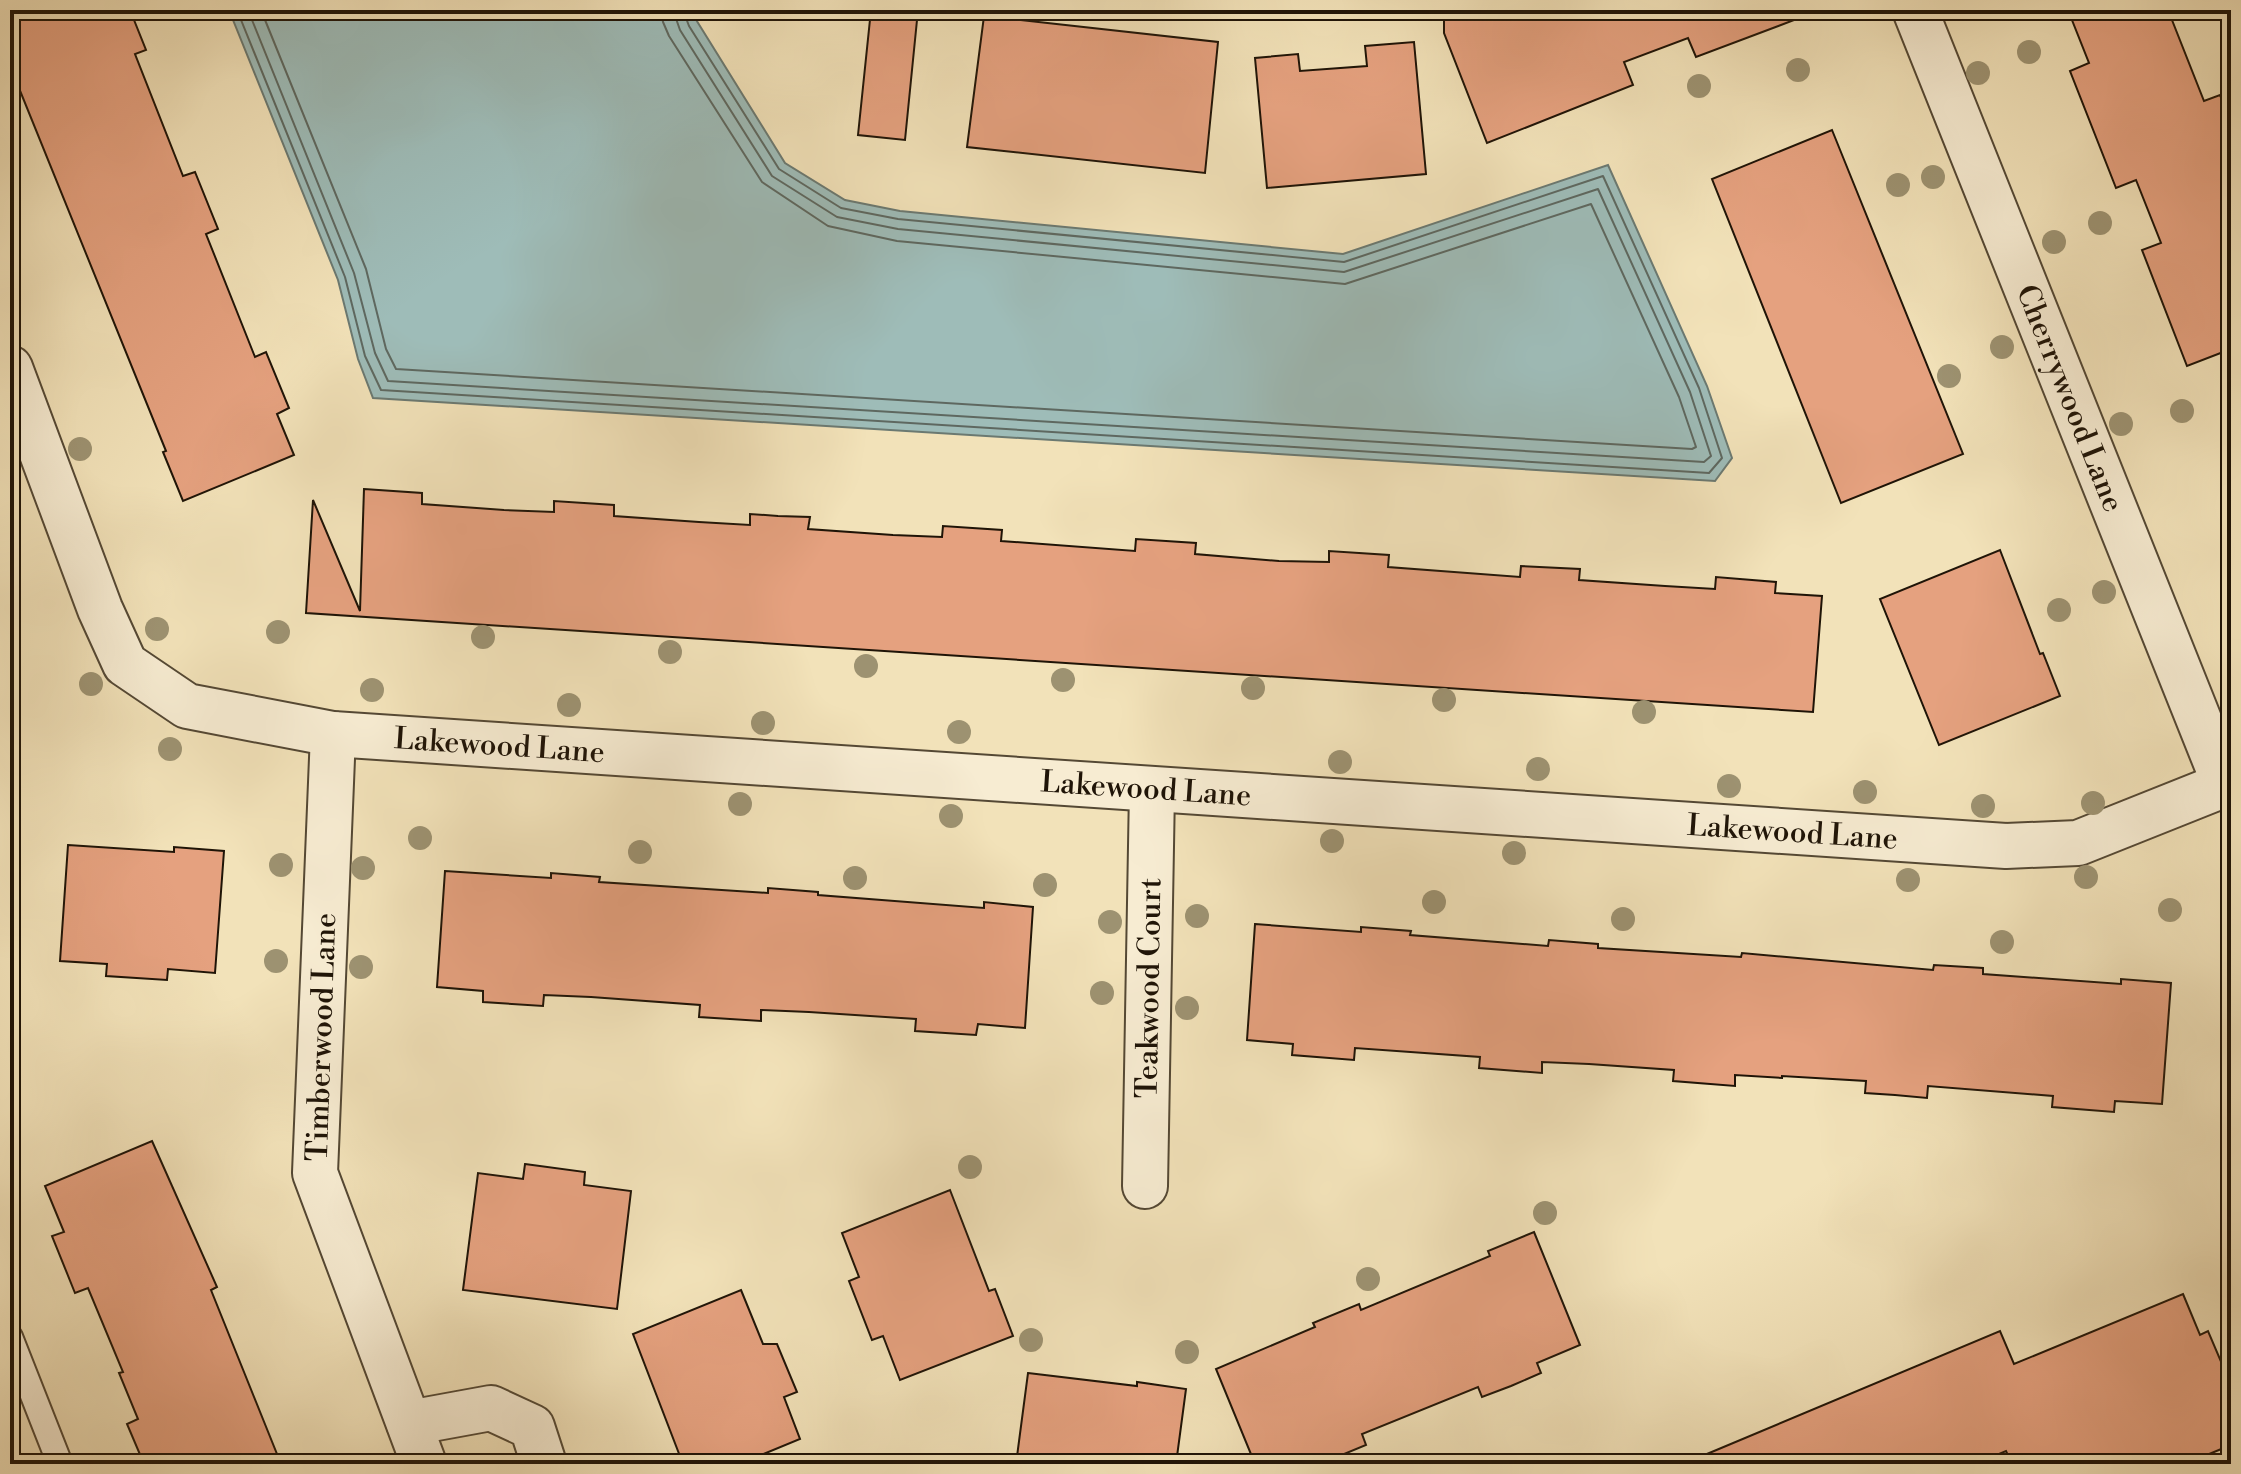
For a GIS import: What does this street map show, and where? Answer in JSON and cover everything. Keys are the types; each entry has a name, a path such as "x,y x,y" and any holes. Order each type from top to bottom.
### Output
{"street":[{"name":"Cherrywood Lane","path":"1915,10 2228,784"},
{"name":"Lakewood Lane","path":"10,368 100,609 125,664 187,706 333,734 2006,846 2078,843 2228,784"},
{"name":"Timberwood Lane","path":"333,734 315,1173 424,1464"},
{"name":"Teakwood Court","path":"1145,1186 1152,790"},
{"path":"409,1423 491,1408 532,1427 544,1464"}],"lane":[{"path":"10,1337 60,1464"}],"water":[{"path":"229,10 690,10 785,163 845,200 900,211 1343,254 1608,165 1707,386 1732,458 1715,481 373,398 358,359 338,280"}],"building":[{"path":"10,10 130,10 146,50 135,54 183,176 195,172 218,229 206,234 255,357 266,352 289,408 277,414 294,455 183,501 163,452 166,451 10,66"},
{"path":"871,10 918,10 905,140 858,135"},
{"path":"1464,10 1809,10 1810,14 1696,57 1688,38 1624,62 1633,85 1487,143 1444,33 1444,18"},
{"path":"2068,10 2168,10 2204,101 2220,95 2231,121 2231,349 2187,366 2142,250 2161,243 2136,180 2116,188 2070,71 2089,63"},
{"path":"984,16 1218,42 1205,173 967,147"},
{"path":"1414,42 1426,174 1267,188 1255,58 1298,54 1300,71 1367,66 1365,46"},
{"path":"1832,130 1963,454 1841,503 1712,179"},
{"path":"364,489 422,493 422,504 554,512 554,501 614,505 614,516 750,525 750,514 810,517 808,529 942,537 943,526 1002,530 1001,541 1135,551 1136,539 1196,543 1195,554 1279,561 1329,562 1329,551 1389,555 1388,567 1520,577 1521,566 1580,569 1579,580 1665,586 1715,589 1716,577 1776,582 1775,593 1822,596 1813,712 306,613 313,500 360,611"},
{"path":"2000,550 2040,654 2043,653 2060,696 1939,745 1880,599"},
{"path":"68,845 174,852 174,847 224,851 215,973 168,969 167,980 106,976 107,964 60,961"},
{"path":"445,871 551,878 551,873 600,877 599,882 768,893 768,888 984,908 984,902 1033,907 1025,1028 978,1024 976,1035 915,1031 916,1019 761,1010 761,1021 699,1017 700,1005 591,997 544,995 543,1006 483,1002 483,991 437,987"},
{"path":"1255,924 1361,932 1361,927 1411,931 1410,935 1548,946 1549,940 1598,944 1598,948 1741,957 1742,953 1933,970 1934,965 1983,968 1983,974 2121,984 2121,979 2171,983 2162,1104 2115,1101 2114,1112 2052,1107 2053,1096 1928,1086 1927,1098 1865,1093 1866,1081 1735,1075 1735,1086 1673,1081 1674,1070 1589,1064 1542,1062 1542,1073 1479,1068 1480,1057 1355,1048 1354,1060 1292,1055 1293,1044 1247,1040"},
{"path":"152,1141 217,1287 211,1290 281,1464 144,1464 127,1424 138,1419 119,1373 123,1372 88,1288 75,1293 52,1236 64,1232 45,1186"},
{"path":"525,1164 585,1172 584,1185 631,1191 617,1309 463,1290 478,1173 523,1179"},
{"path":"950,1190 989,1291 995,1289 1013,1336 900,1380 883,1336 872,1340 849,1281 859,1277 842,1233"},
{"path":"1534,1232 1580,1345 1537,1363 1541,1373 1511,1386 1482,1397 1478,1387 1362,1434 1366,1445 1320,1464 1255,1464 1216,1369 1315,1327 1313,1323 1359,1304 1361,1310 1490,1256 1488,1251"},
{"path":"741,1290 763,1344 777,1344 797,1392 784,1397 800,1439 739,1464 683,1464 633,1334"},
{"path":"2183,1294 2200,1335 2208,1331 2231,1385 2231,1445 2185,1464 2012,1464 2006,1451 1975,1464 1683,1464 2000,1331 2014,1364"},
{"path":"1028,1373 1186,1389 1176,1464 1016,1464"}]}
